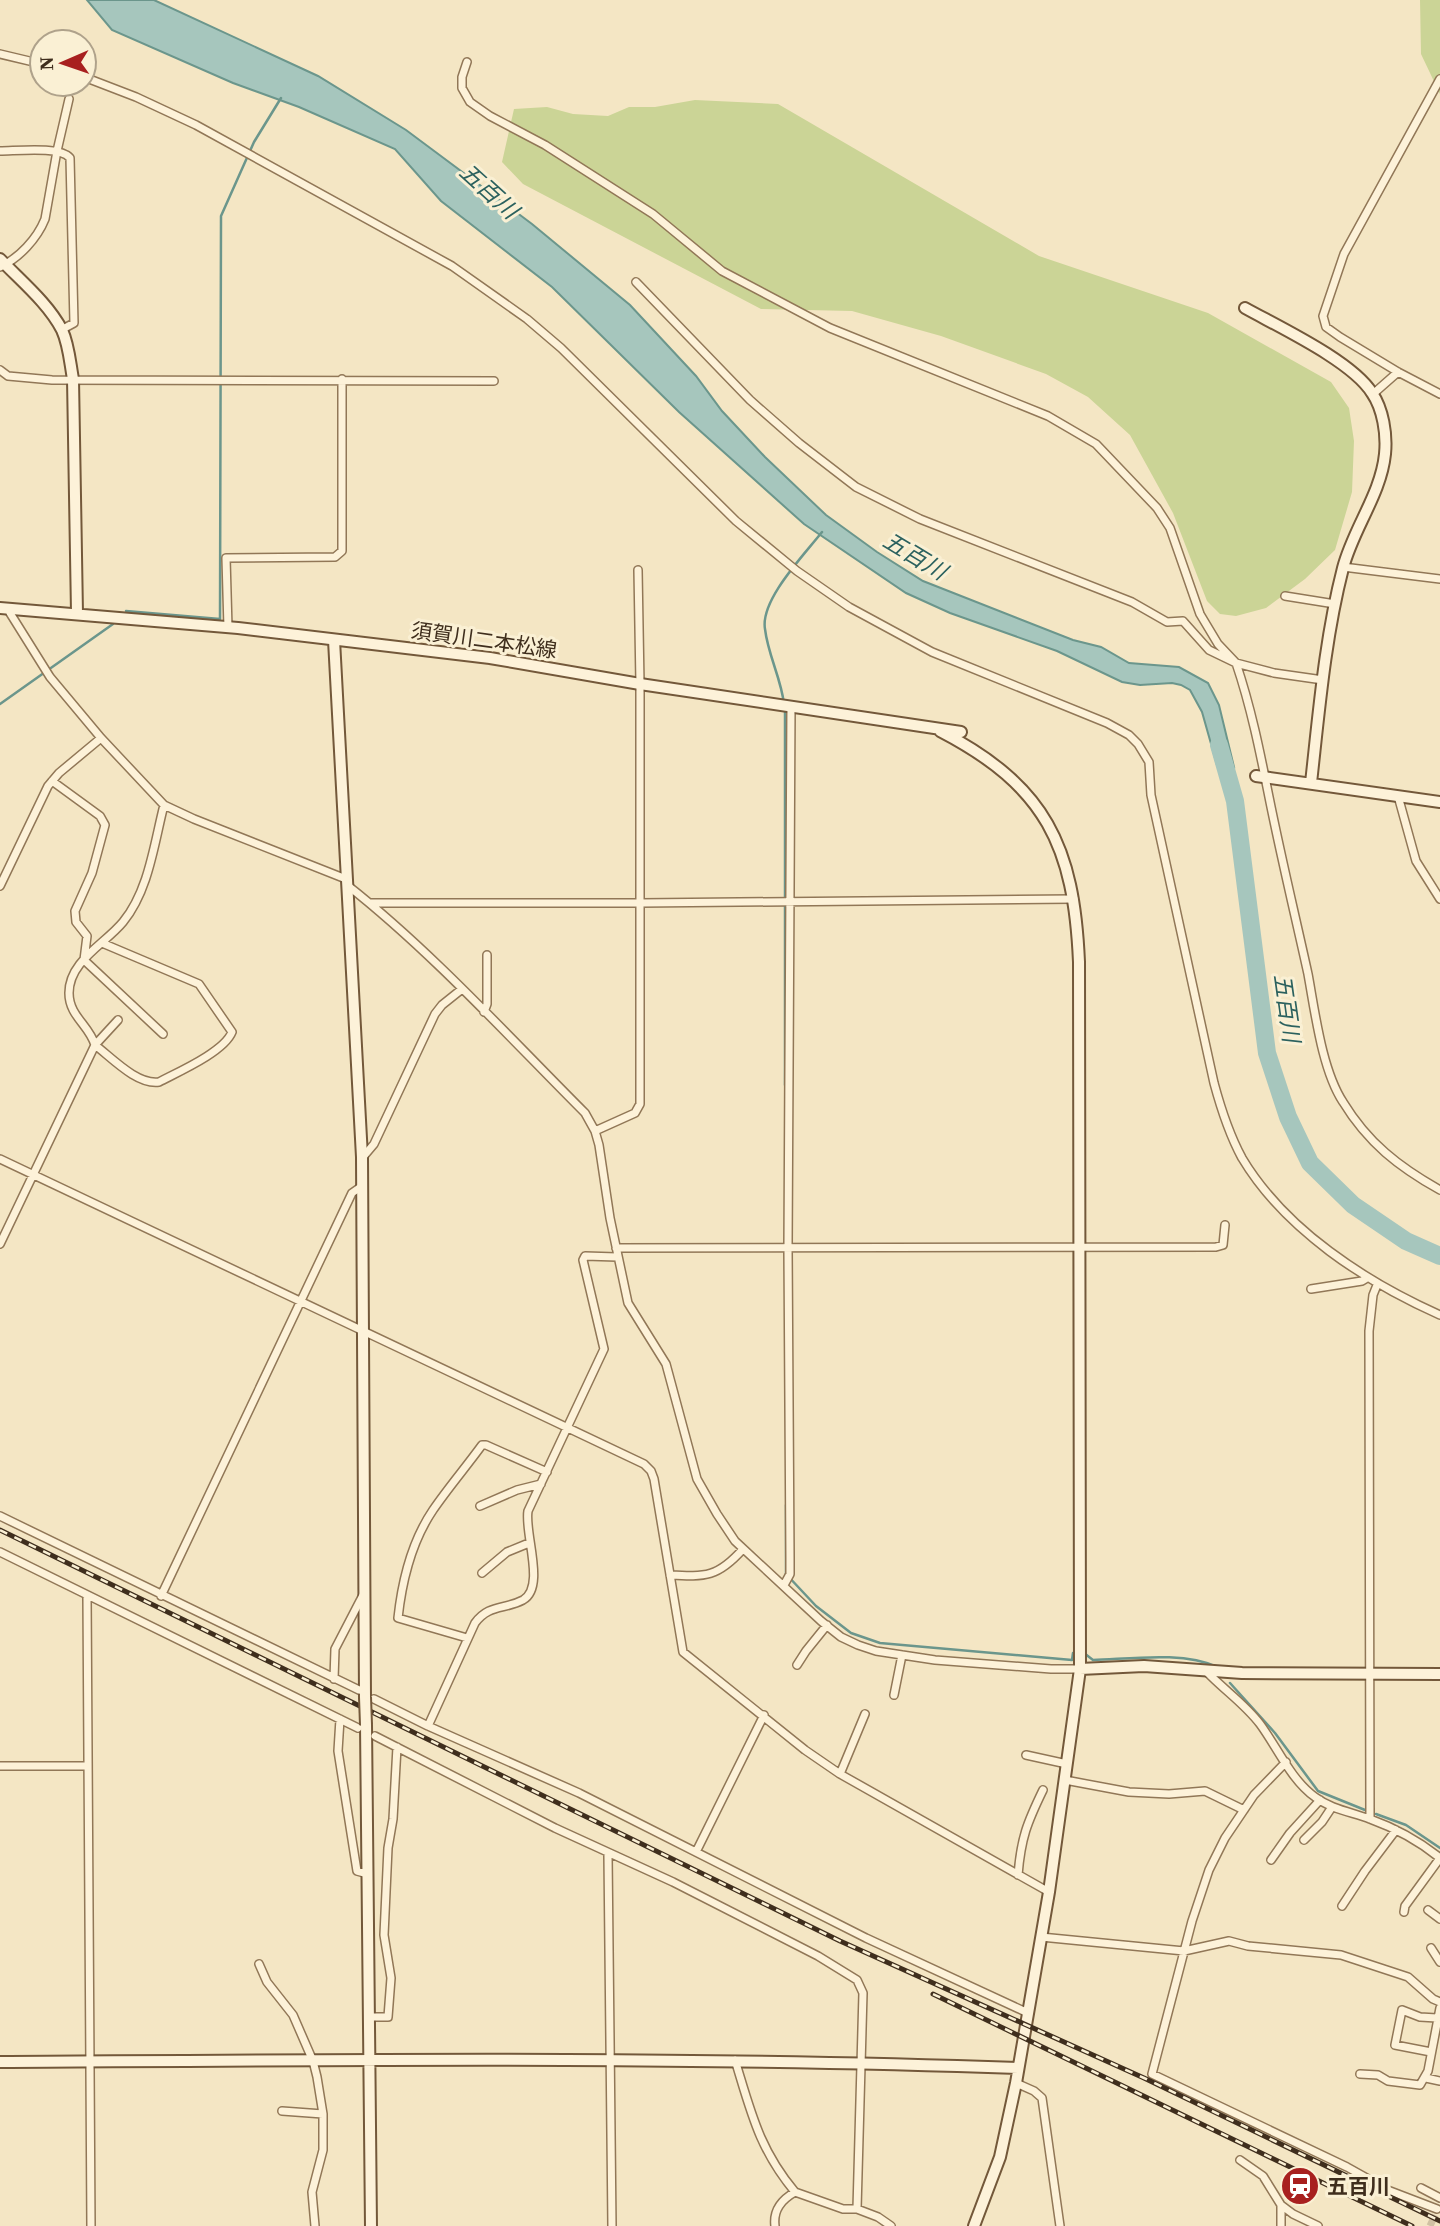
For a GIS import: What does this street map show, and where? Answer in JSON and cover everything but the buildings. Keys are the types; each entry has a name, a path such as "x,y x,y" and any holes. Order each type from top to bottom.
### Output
{"street":[{"path":"0,54 28,61"},
{"path":"467,62 462,77 463,88 470,102 490,116 545,145 653,214 722,271 830,328 1048,416 1096,444 1157,508 1170,528 1200,614 1218,644 1236,663 1247,696 1261,776 1320,1034 1341,1101 1379,1147 1403,1169 1440,1190"},
{"path":"1440,79 1344,254 1323,316 1326,327 1333,332 1440,394"},
{"path":"98,82 196,125 453,266 492,292 561,348 736,521 797,571 849,607 932,652 1107,723 1139,744 1149,762 1151,795 1184,946 1214,1083 1231,1137 1256,1178 1312,1236 1377,1285 1440,1315"},
{"path":"2,263 13,261 41,229 69,99"},
{"path":"0,151 57,151 66,153 71,158 74,323 61,330"},
{"path":"2,263 34,295 61,330 69,353 73,379 77,613"},
{"path":"636,282 750,400 799,443 856,486 920,519 1132,602 1167,622 1183,621 1209,650 1236,663 1274,673 1323,680"},
{"path":"1245,308 1339,362 1364,382 1373,394 1385,430 1385,456 1381,475 1348,548 1335,604 1311,783"},
{"path":"0,370 8,376 52,380 494,381"},
{"path":"1373,394 1398,372"},
{"path":"228,628 226,558 335,557 342,551 342,379"},
{"path":"1343,567 1440,579"},
{"path":"594,1131 635,1113 640,1104 638,570"},
{"path":"1285,596 1335,604"},
{"path":"5,608 50,677 100,738 164,805 346,881 462,989 584,1113 594,1131 603,1161 617,1257 628,1303 670,1372 697,1479 726,1529 743,1549 827,1625 849,1641 876,1651 902,1656 1051,1670 1144,1666 1206,1671 1440,1674"},
{"name":"須賀川二本松線","path":"5,608 228,628 490,658 640,684 940,731 961,732"},
{"path":"334,640 362,1157 366,1695 362,1727 368,1874 371,2226"},
{"path":"784,1585 790,1574 788,1248 791,706"},
{"path":"940,731 995,764 1032,800 1044,817 1062,852 1074,899 1079,962 1080,1669 1049,1892 1016,2083 1000,2157 974,2226"},
{"path":"0,886 52,781 100,738"},
{"path":"1261,776 1440,802"},
{"path":"52,781 100,816 105,825 92,873 75,911 76,922 87,936 84,960"},
{"path":"1398,796 1416,861 1440,899"},
{"path":"102,943 199,984 232,1032 227,1040 212,1052 156,1083 133,1074 95,1045 70,1003 72,978 84,960 123,922 135,903 144,883 164,805"},
{"path":"370,903 1074,899"},
{"path":"484,1012 487,1004 487,954"},
{"path":"84,960 163,1034"},
{"path":"362,1157 374,1143 435,1014 442,1004 462,989"},
{"path":"0,1244 95,1045 118,1020"},
{"path":"0,1159 644,1464 651,1471 684,1651 805,1750 840,1774 1049,1892"},
{"path":"161,1596 352,1193 362,1186"},
{"path":"616,1248 1216,1247 1223,1245 1225,1226"},
{"path":"428,1726 467,1638 483,1613 522,1600 530,1592 534,1578 528,1511 604,1349 583,1260 585,1256 617,1257"},
{"path":"1311,1289 1367,1278"},
{"path":"1370,1819 1369,1331 1373,1295 1377,1285"},
{"path":"467,1638 398,1618 408,1564 425,1525 482,1445 486,1444 547,1472"},
{"path":"480,1506 517,1490 541,1484"},
{"path":"0,1516 428,1726 579,1793 866,1938 1028,2013"},
{"path":"482,1573 507,1552 529,1543"},
{"path":"670,1575 705,1576 724,1567 743,1549"},
{"path":"0,1552 340,1719 362,1727"},
{"path":"334,1679 335,1649 365,1591"},
{"path":"88,1596 91,2226"},
{"path":"797,1665 827,1625"},
{"path":"894,1695 902,1656"},
{"path":"1206,1671 1259,1723 1307,1790 1332,1807 1396,1830 1422,1844 1440,1858 1405,1906 1404,1912"},
{"path":"840,1774 865,1714"},
{"path":"696,1852 764,1715"},
{"path":"340,1719 338,1751 357,1871 368,1874"},
{"path":"375,1736 608,1854 673,1882 818,1956 857,1980 863,1993 857,2209"},
{"path":"369,2017 388,2017 391,1978 384,1935 397,1747"},
{"path":"1026,1755 1067,1764"},
{"path":"1286,1762 1254,1795 1221,1845 1209,1870 1184,1951 1152,2074 1436,2212 1440,2199 1421,2188"},
{"path":"0,1766 88,1766"},
{"path":"1065,1780 1129,1792 1169,1794 1205,1791 1244,1810"},
{"path":"1018,1875 1025,1827 1043,1790"},
{"path":"1271,1860 1290,1833 1321,1800"},
{"path":"1304,1840 1332,1807"},
{"path":"1342,1906 1396,1830"},
{"path":"608,1854 612,2226"},
{"path":"1428,1910 1440,1919"},
{"path":"1041,1937 1184,1951 1229,1941 1248,1946 1341,1955 1408,1977 1440,2002"},
{"path":"1431,1948 1440,1962"},
{"path":"259,1964 267,1982 293,2015 313,2061 323,2114 322,2161 312,2192 315,2226"},
{"path":"1360,2074 1420,2085 1426,2078 1435,2047 1440,2008"},
{"path":"1435,2047 1395,2045 1402,2010 1420,2017 1437,2018"},
{"path":"0,2062 610,2059 861,2062 1018,2068"},
{"path":"735,2060 754,2124 765,2150 795,2192 843,2209 857,2209 878,2217 890,2226"},
{"path":"1426,2078 1440,2081"},
{"path":"1016,2083 1040,2094 1042,2098 1060,2226"},
{"path":"282,2111 323,2114"},
{"path":"1240,2160 1263,2176 1281,2205 1318,2226"},
{"path":"775,2226 774,2215 778,2207 795,2192"},
{"path":"1281,2205 1281,2226"}],"green space":[{"path":"1420,0 1440,0 1440,94 1421,54"},
{"path":"695,100 778,104 1039,256 1208,313 1331,382 1349,408 1354,441 1352,492 1335,550 1305,579 1266,608 1236,616 1220,614 1207,601 1173,513 1130,435 1088,397 1046,374 941,336 852,311 761,309 523,184 502,162 514,109 547,107 573,114 608,116 629,107 655,107"}],"water":[{"path":"87,0 154,0 318,76 406,130 532,224 630,305 696,376 722,411 765,457 826,515 877,552 923,581 1073,640 1101,647 1129,663 1179,667 1208,683 1219,705 1234,767 1217,765 1202,712 1190,690 1172,683 1140,685 1122,682 1057,651 950,613 906,593 804,524 679,412 552,287 441,201 395,149 112,30"}],"waterway":[{"path":"126,611 220,619 221,216 254,142 281,98"},
{"path":"784,704 767,639 765,617 785,578 822,532"},
{"path":"0,704 113,624"},
{"path":"785,710 785,1085"},
{"name":"五百川","path":"1219,745 1235,801 1267,1053 1288,1117 1310,1163 1353,1205 1406,1241 1440,1256"},
{"path":"786,1505 786,1574 816,1606 851,1633 880,1643 1072,1660 1073,1653"},
{"path":"1084,1653 1093,1660 1172,1657 1217,1667"},
{"path":"1230,1683 1275,1733 1318,1791 1365,1810"},
{"path":"1376,1814 1406,1825 1440,1848"}],"tunnel":[{"path":"1430,2226 1435,2215"}],"railway":[{"path":"0,1530 840,1941 1144,2078 1440,2221"},
{"path":"933,1994 1412,2226"}],"place":[{"name":"五百川","path":"1300,2186"}]}
